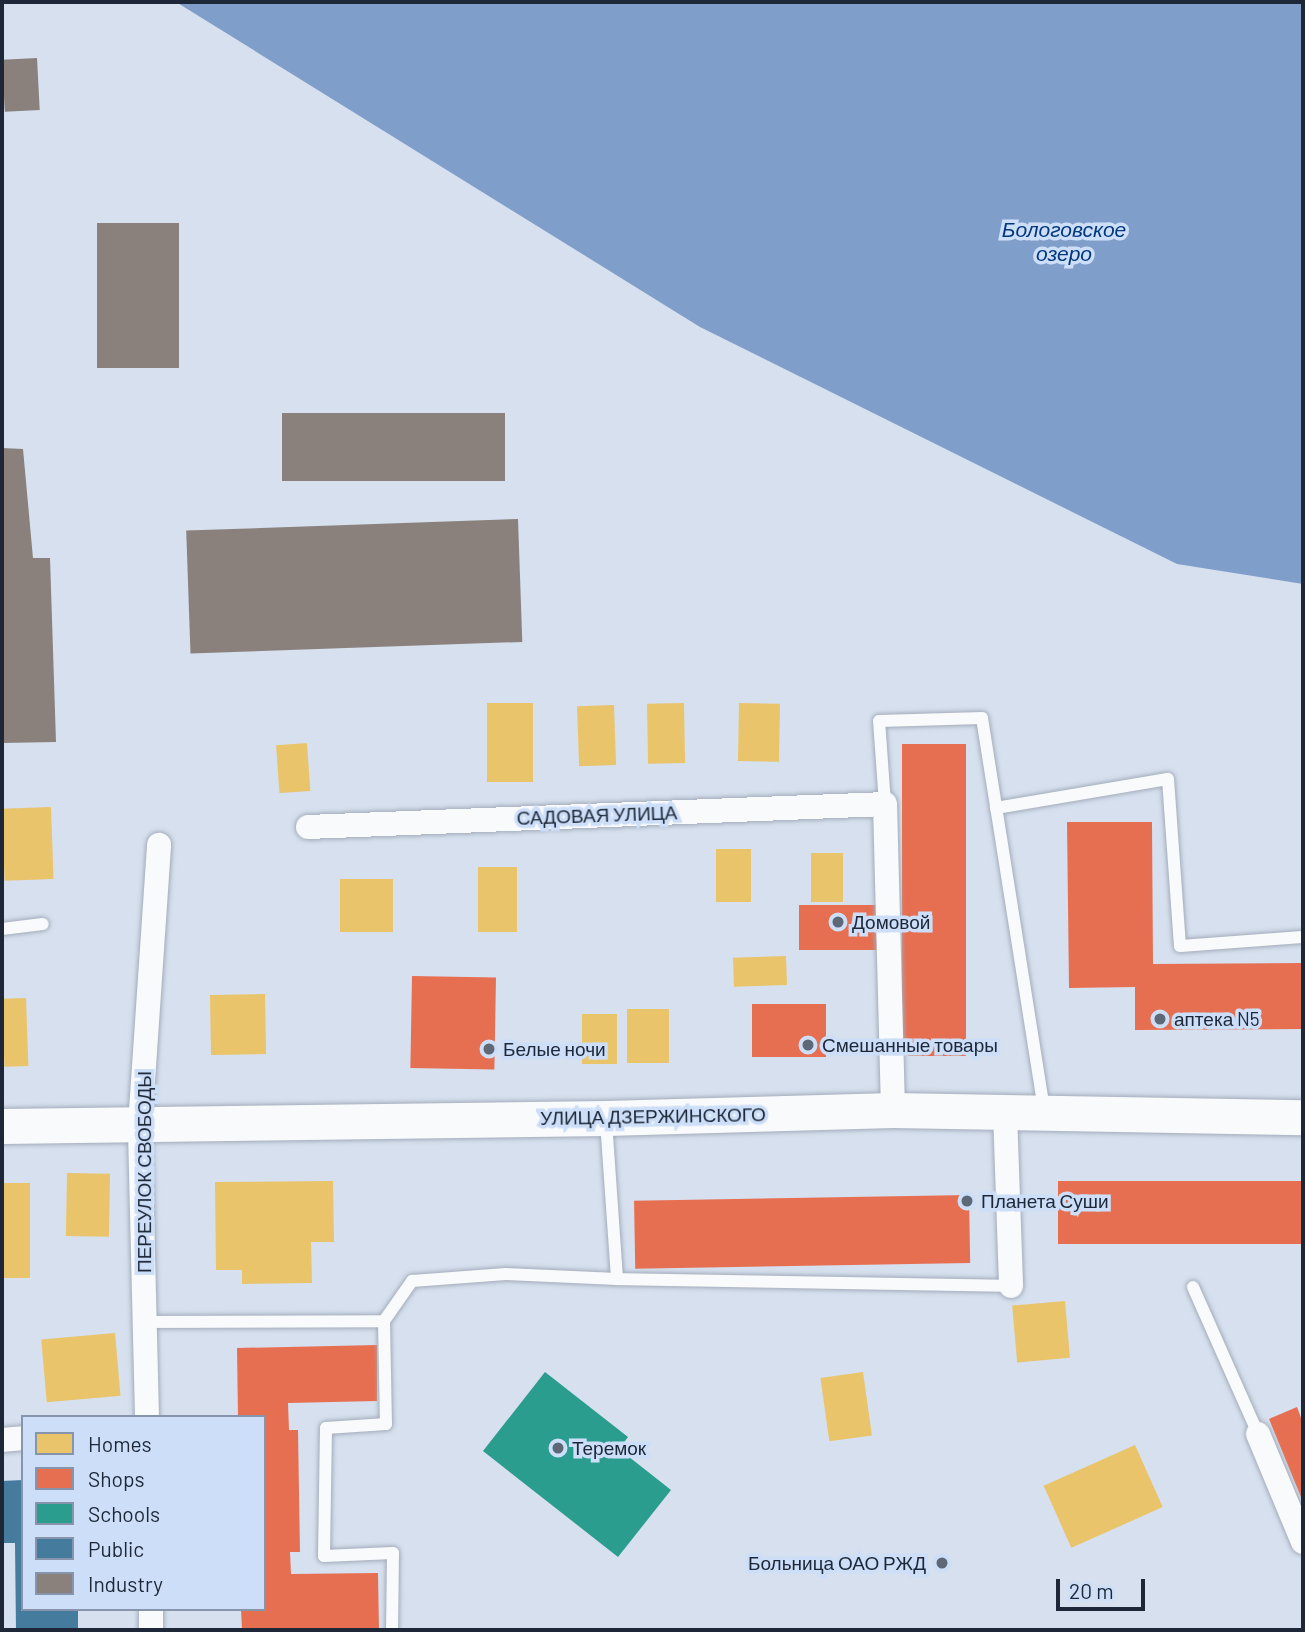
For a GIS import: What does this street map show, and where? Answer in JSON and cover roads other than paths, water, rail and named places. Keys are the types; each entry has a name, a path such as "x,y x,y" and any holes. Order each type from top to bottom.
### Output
{"main road":[{"name":"УЛИЦА ДЗЕРЖИНСКОГО","path":"2,1126 606,1118 893,1110 1303,1117"}],"street":[{"name":"САДОВАЯ УЛИЦА","path":"308,827 885,804"},
{"path":"885,804 893,1110"},
{"name":"ПЕРЕУЛОК СВОБОДЫ","path":"146,1415 140,1125 159,845"},
{"path":"1005,1112 1011,1286"},
{"path":"1258,1434 1303,1542"},
{"path":"2,1440 21,1438"},
{"path":"151,1611 151,1630"}],"lane":[{"path":"885,804 879,721 982,718 1044,1114"},
{"path":"996,808 1168,779 1180,946 1303,937"},
{"path":"2,929 43,925"},
{"path":"606,1118 617,1279"},
{"path":"392,1630 393,1553 324,1556 326,1428 386,1424 384,1321 412,1281 506,1274 617,1279 1011,1286"},
{"path":"1193,1287 1258,1434"},
{"path":"145,1322 384,1321"}],"water":[{"name":"Бологовское озеро","path":"176,2 1303,2 1303,584 1177,564 700,327"}],"place":[{"name":"Домовой","path":"838,922"},
{"name":"аптека N5","path":"1160,1019"},
{"name":"Смешанные товары","path":"808,1045"},
{"name":"Белые ночи","path":"489,1049"},
{"name":"Планета Суши","path":"967,1201"},
{"name":"Теремок","path":"558,1448"},
{"name":"Больница ОАО РЖД","path":"942,1563"}]}
